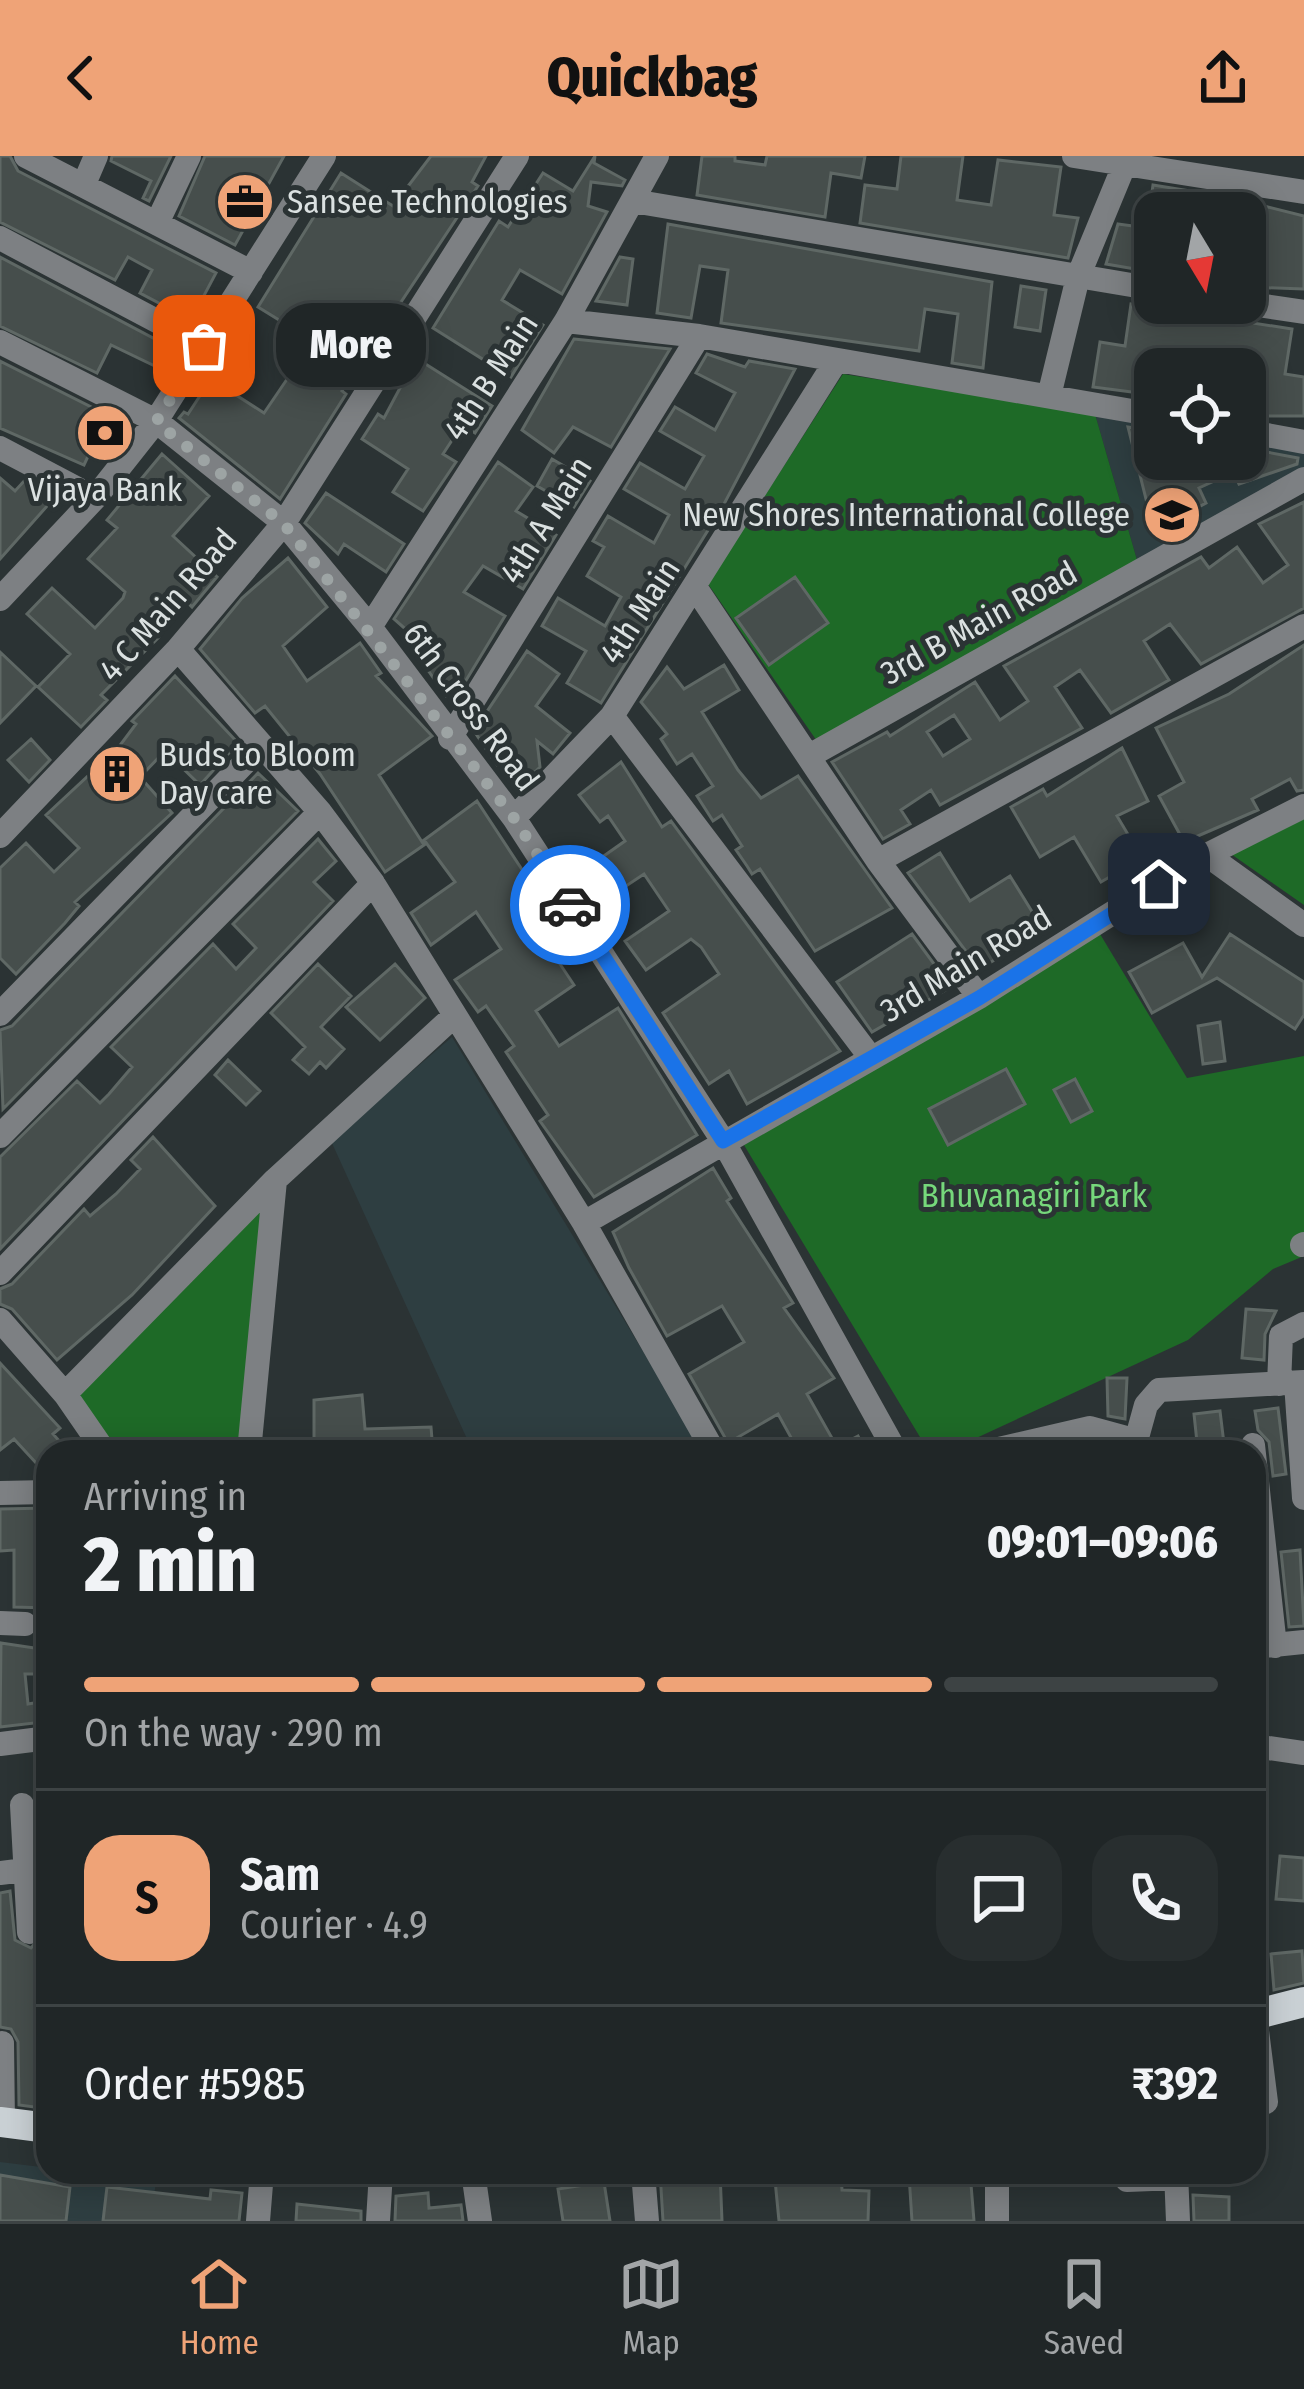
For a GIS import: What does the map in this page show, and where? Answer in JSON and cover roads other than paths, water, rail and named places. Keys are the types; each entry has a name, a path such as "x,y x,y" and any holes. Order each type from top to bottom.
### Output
{"main road":[{"path":"1266,2012 1304,2002"},
{"path":"1,2128 36,2128"},
{"path":"1,2128 36,2141"}],"street":[{"path":"26,156 251,272"},
{"path":"84,184 96,156"},
{"path":"158,221 190,156"},
{"path":"0,599 95,498 156,422 324,156"},
{"name":"4 C Main Road","path":"0,836 178,649 284,524 517,156"},
{"name":"4th B Main","path":"370,628 566,321 657,156"},
{"path":"1074,156 1126,160 1304,192"},
{"path":"1049,396 1078,277 1126,160"},
{"path":"633,201 1134,286"},
{"path":"0,238 204,346"},
{"path":"1266,306 1304,312"},
{"path":"566,321 699,336 1134,411"},
{"name":"4th A Main","path":"450,738 699,336"},
{"name":"6th Cross Road","path":"0,342 156,422 284,524 370,628 514,818 723,1141 889,1440"},
{"name":"4th Main","path":"514,818 611,716 836,361"},
{"path":"1266,435 1304,442"},
{"path":"1,450 95,498"},
{"name":"3rd B Main Road","path":"811,755 1304,479"},
{"path":"695,587 878,861 979,998"},
{"path":"878,861 1304,626"},
{"path":"178,649 320,812 373,883 584,1223 707,1440"},
{"path":"611,716 871,1058"},
{"path":"0,1014 261,746"},
{"name":"3rd Main Road","path":"584,1223 979,998 1207,855 1304,806"},
{"path":"0,1136 320,812"},
{"path":"1207,855 1304,925"},
{"path":"0,1273 373,883"},
{"path":"65,1394 275,1180 454,1016"},
{"path":"250,1440 275,1180"},
{"path":"0,1320 65,1394 96,1440"},
{"path":"1304,1324 1281,1336 1293,1383 1304,1498"},
{"path":"1136,1440 1146,1405 1159,1390 1293,1383"},
{"path":"1038,1440 1090,1428 1119,1440"},
{"path":"0,1492 36,1492"},
{"path":"1266,1646 1304,1642"},
{"path":"0,1744 36,1740"},
{"path":"1266,1748 1304,1753"},
{"path":"22,1805 29,1932"},
{"path":"1,2128 2,2043"},
{"path":"258,2221 261,2184"},
{"path":"378,2221 380,2184"},
{"path":"475,2184 480,2221"},
{"path":"644,2184 647,2221"},
{"path":"997,2184 997,2221"},
{"path":"1177,2184 1178,2221"}],"place":[{"name":"Sansee Technologies","path":"245,202"},
{"name":"More","path":"204,346"},
{"name":"Vijaya Bank","path":"105,433"},
{"name":"New Shores International College","path":"1172,515"},
{"name":"Buds to Bloom Day care","path":"117,774"}],"park label":[{"name":"Bhuvanagiri Park","path":"1034,1196"}]}
